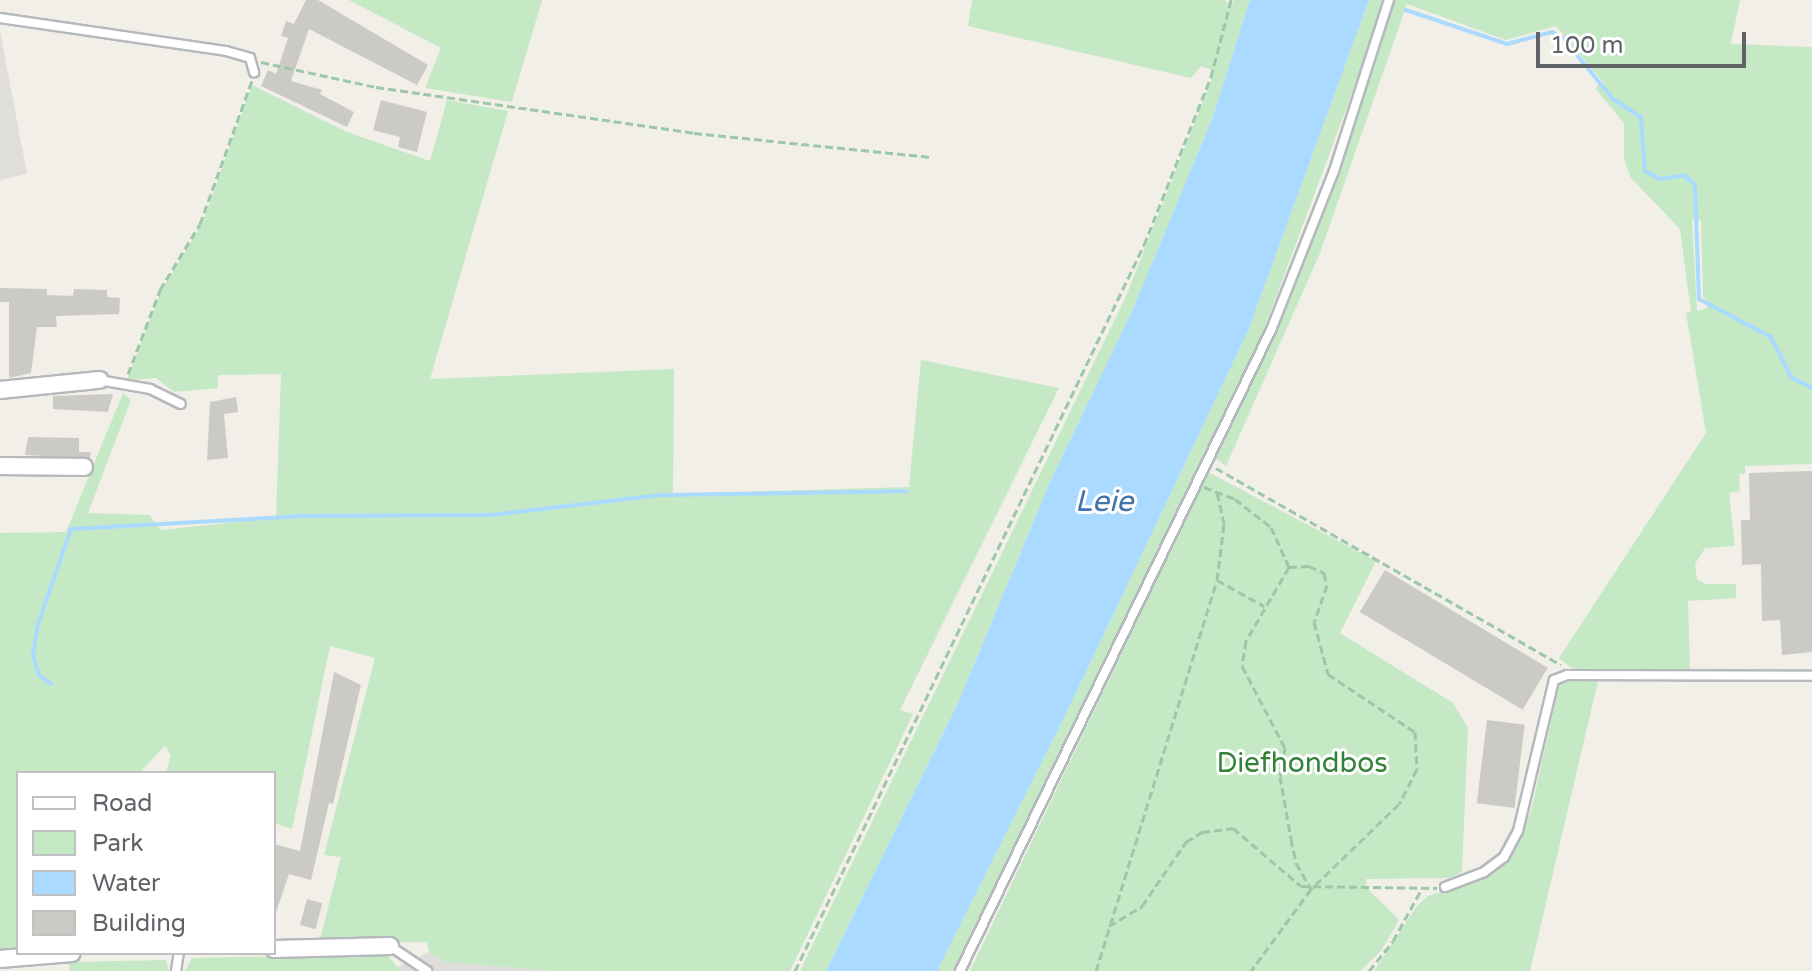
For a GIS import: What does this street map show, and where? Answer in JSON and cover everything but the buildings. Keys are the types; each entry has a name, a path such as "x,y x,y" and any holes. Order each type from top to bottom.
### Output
{"street":[{"path":"0,390 99,380"},
{"path":"0,466 84,467"},
{"path":"276,949 390,946"},
{"path":"0,959 48,955"}],"lane":[{"path":"960,971 1283,301 1334,171 1389,0"},
{"path":"0,18 250,58 254,72"},
{"path":"99,380 123,387 150,389 181,404"},
{"path":"1445,887 1484,872 1504,857 1529,801 1554,680 1567,675 1812,676"},
{"path":"390,946 427,971"}],"path":[{"path":"795,971 1144,245 1211,77 1231,0"},
{"path":"250,58 275,68 476,102 694,133 931,157"},
{"path":"123,387 160,290 200,224 218,181 254,72"},
{"path":"1207,463 1500,628 1562,666 1567,675"},
{"path":"1096,971 1217,580 1224,524 1217,492 1271,527 1289,567"},
{"path":"1251,971 1311,889 1399,804 1417,769 1415,732 1328,674 1314,622 1327,585 1324,573 1309,566 1289,567"},
{"path":"1289,567 1246,641 1242,666 1285,748 1280,776 1291,839 1296,863 1311,889"},
{"path":"1217,580 1264,606"},
{"path":"1109,926 1142,906 1186,842 1202,832 1233,828 1301,886 1311,889 1421,890 1445,887"},
{"path":"1369,971 1393,941 1421,890"}],"shaded area":[{"path":"0,31 27,174 0,180"},
{"path":"429,952 444,962 553,971 400,971 397,967"}],"green space":[{"path":"349,0 542,0 512,102 425,88 441,48"},
{"path":"972,0 1224,0 1232,6 1234,0 1250,0 1212,119 1133,309 1050,482 958,703 826,971 800,971 1127,294 1215,71 1201,66 1191,78 968,26"},
{"path":"1369,0 1382,0 1361,69 1263,332 956,971 937,971 1064,718 1248,331"},
{"path":"1393,0 1740,0 1731,44 1812,47 1812,464 1745,466 1745,474 1739,474 1740,491 1729,493 1735,546 1705,548 1695,564 1697,579 1705,584 1736,584 1736,598 1688,601 1690,672 1573,669 1559,658 1706,433 1686,313 1691,312 1680,229 1631,178 1624,159 1624,123 1595,88 1603,82 1556,26 1506,40 1407,4 1320,253 1226,466 1215,458 1336,180","holes":["1692,219 1701,220 1703,297 1708,302 1707,308 1697,311"]},
{"path":"252,85 347,132 430,161 447,100 508,111 430,379 674,369 673,494 909,487 921,360 1059,388 900,710 913,714 790,971 553,971 444,962 429,952 427,942 319,943 341,857 324,855 375,658 330,646 292,829 276,824 276,771 167,771 171,755 165,746 141,771 16,771 16,950 0,952 0,533 66,532 123,393 131,400 88,513 149,515 161,530 276,518 281,374 218,375 218,388 174,392 156,378 127,380 161,291 202,224"},
{"name":"Diefhondbos","path":"1208,472 1376,561 1340,633 1453,703 1468,728 1462,872 1449,878 1366,879 1366,887 1399,920 1381,951 1360,971 970,971"},
{"path":"1560,681 1598,681 1530,971 1374,971 1417,906 1428,896 1477,880 1515,848 1531,811"},
{"path":"387,954 400,971 185,971 192,958"},
{"path":"166,960 169,971 70,971 69,962"}],"water":[{"name":"Leie","path":"1250,0 1369,0 1248,331 1064,718 937,971 826,971 958,703 1050,482 1133,309 1212,119"}],"waterway":[{"path":"1406,10 1507,44 1552,32 1563,38 1613,99 1641,117 1645,171 1660,179 1684,175 1695,185 1699,299 1771,337 1791,377 1812,388"},
{"path":"51,684 39,675 33,655 38,624 71,529 300,516 491,515 661,495 906,491"}]}
